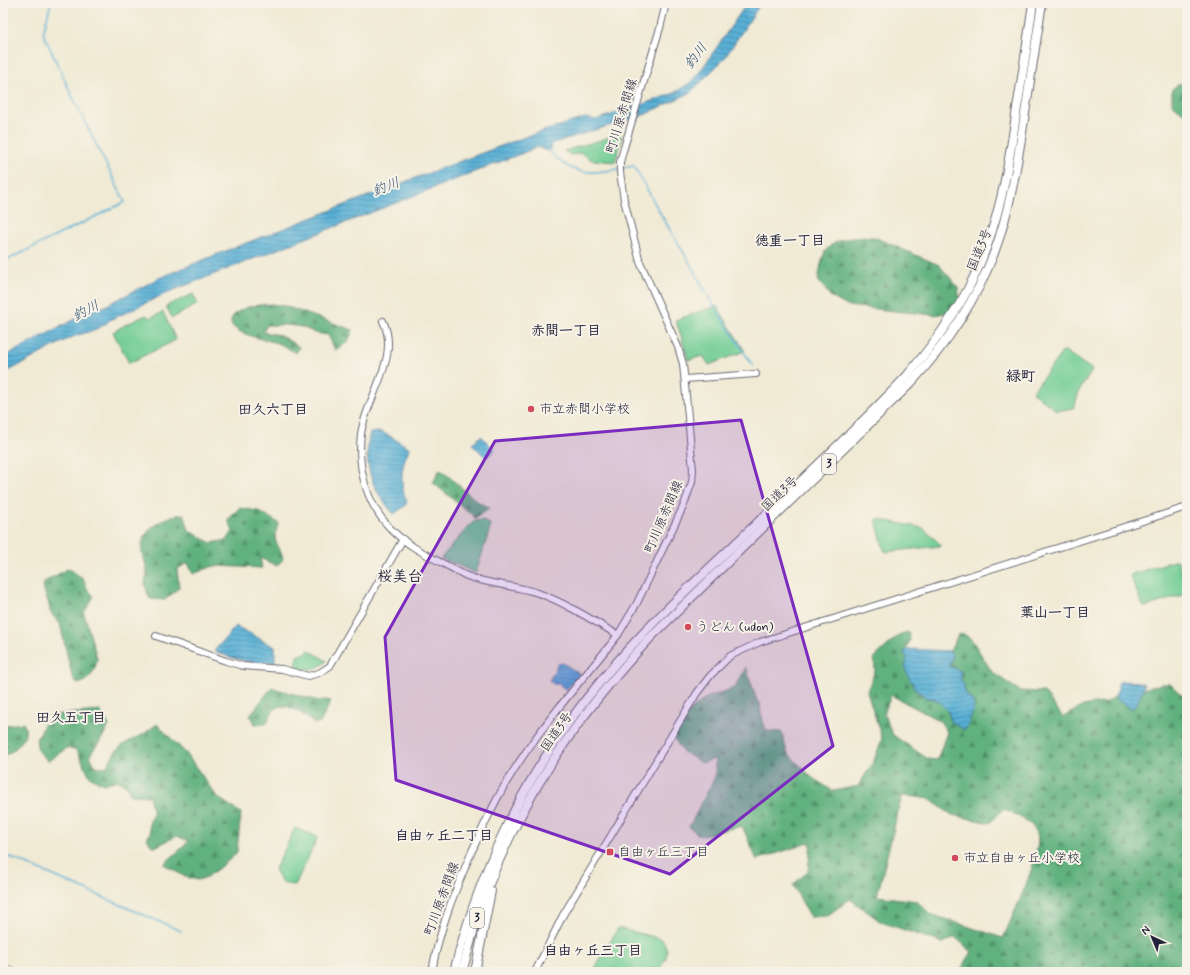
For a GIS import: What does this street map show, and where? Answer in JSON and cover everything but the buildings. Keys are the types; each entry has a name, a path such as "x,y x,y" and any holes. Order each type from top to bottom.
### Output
{"highway":[{"name":"国道3号","path":"454,972 467,923 501,837 529,783 548,752 586,700 614,665 674,603 905,378 938,338 959,305 978,269 998,213 1011,154 1033,3"},
{"name":"国道3号","path":"462,972 475,925 497,865 520,816 554,757 589,708 650,638 909,385 934,358 955,328 977,290 1001,233 1015,174 1042,3"},
{"path":"475,972 497,865"}],"street":[{"name":"町川原赤間線","path":"432,972 435,951 442,924 495,802 529,748 618,635 640,598 686,501 692,482 692,458 683,364 678,347 640,262 624,200 620,172 620,162 662,23 666,3"},
{"path":"383,321 388,336 388,352 364,420 359,452 364,484 382,519 403,539 432,558 468,576 528,590 544,596 564,604 618,635"},
{"path":"685,379 756,374"},
{"path":"535,972 563,915 697,693 710,676 730,656 760,642 792,631 1187,507"},
{"path":"156,636 243,666 290,670 308,676 319,673 330,666 403,539"},
{"path":"3,967 15,972"}],"highlighted area":[{"path":"741,420 833,746 670,874 396,780 385,637 495,441"}],"green space":[{"path":"1187,82 1187,116 1172,104 1172,89 1179,84"},
{"path":"620,135 622,138 615,162 592,160 581,153 571,155 564,151"},
{"path":"874,237 939,265 958,287 960,301 950,312 934,315 847,306 831,297 818,280 825,252 834,243 840,240"},
{"path":"193,294 198,304 172,318 166,306"},
{"path":"272,304 285,306 353,330 348,342 335,350 328,335 315,333 302,327 267,325 263,332 280,335 299,347 296,353 285,346 246,334 232,326 231,320 239,311 252,306"},
{"path":"717,306 745,351 709,365 703,356 688,360 675,320"},
{"path":"163,312 176,340 129,363 113,332 146,315 150,318"},
{"path":"1063,351 1092,371 1079,391 1075,406 1073,408 1057,411 1032,392"},
{"path":"440,469 477,501 489,508 475,518 433,483"},
{"path":"239,508 258,511 279,523 276,530 275,539 283,559 277,566 260,558 262,568 214,566 193,574 188,563 177,569 179,588 165,600 150,599 145,585 147,572 142,553 142,545 144,537 154,525 176,515 184,514 189,530 211,543 227,540 233,531 228,520"},
{"path":"877,519 923,528 940,544 940,546 886,552 884,550"},
{"path":"482,520 491,525 476,573 441,558 470,525 475,521"},
{"path":"1176,560 1178,561 1187,590 1186,594 1145,607 1143,606 1130,576 1132,574"},
{"path":"67,569 70,569 83,579 88,590 93,595 93,598 84,613 97,658 94,670 90,677 79,684 72,676 60,624 50,612 43,587 43,583"},
{"path":"909,632 910,640 904,653 908,660 906,670 917,691 926,698 935,699 938,701 948,711 951,721 964,730 968,724 974,706 965,693 964,685 960,681 961,671 949,666 952,656 950,651 958,635 964,634 972,640 992,672 1020,691 1044,692 1063,717 1083,706 1106,703 1114,697 1161,684 1170,684 1187,700 1187,972 964,972 961,969 972,952 955,937 943,943 881,922 850,899 827,916 810,917 793,885 808,871 811,842 757,860 742,826 700,836 689,827 715,777 715,759 702,763 683,752 675,740 675,733 686,714 706,698 734,688 746,667 757,701 760,703 766,731 782,732 787,752 813,778 833,791 858,786 873,763 882,739 867,691 875,671 874,658 900,634","holes":["891,695 940,721 947,732 937,760 928,759 893,735 884,714","902,796 929,799 952,815 990,823 1003,809 1023,818 1035,829 1038,843 1036,855 1026,885 1003,938 930,914 917,901 877,896"]},
{"path":"309,650 327,661 312,669 296,667 297,656"},
{"path":"273,688 319,701 331,701 320,723 315,724 301,713 284,706 279,707 271,713 266,724 255,724 250,715"},
{"path":"100,711 109,725 103,737 90,755 94,764 99,768 107,766 115,752 124,744 142,735 157,724 186,753 217,797 241,813 237,852 233,857 207,877 198,880 185,877 164,864 188,841 177,836 155,847 151,845 147,839 150,833 149,824 153,813 149,796 130,795 127,786 117,780 104,784 95,780 87,772 75,749 67,748 48,761 38,751 36,739 51,715"},
{"path":"23,723 25,728 24,738 17,747 3,756 3,732 6,725"},
{"path":"295,828 318,837 295,885 281,882 275,869"},
{"path":"618,928 662,939 667,949 667,953 658,972 593,972"}],"water":[{"path":"747,3 761,3 724,59 690,93 644,115 553,143 550,146 551,149 546,151 538,147 169,292 110,320 100,327 68,339 3,374 3,357 94,309 101,308 159,278 215,255 525,137 585,118 596,120 672,94 690,83 699,73"},
{"path":"381,432 410,448 405,460 402,474 404,495 407,501 405,506 394,514 380,496 368,466 367,455 370,433"},
{"path":"481,436 495,450 486,458 472,444"},
{"path":"236,626 275,647 275,662 244,661 214,651"},
{"path":"905,650 950,651 952,656 949,666 961,671 961,681 964,684 965,692 974,704 966,729 964,730 951,721 948,711 938,701 935,699 926,698 917,691 906,671 907,657 904,653"},
{"path":"563,663 580,674 566,690 558,683 556,685 549,681 558,664"},
{"path":"1121,681 1139,682 1144,684 1136,706 1131,709 1123,702 1119,702 1115,696 1118,689 1118,683"}],"waterway":[{"path":"3,262 125,202 72,96 43,33 51,3"},
{"path":"548,150 556,158 572,169 588,172 618,169"},
{"path":"622,168 634,166 709,298 753,366"},
{"path":"3,854 181,931"}],"place":[{"name":"市立赤間小学校","path":"531,409"},
{"name":"うどん (udon)","path":"688,627"},
{"name":"自由ヶ丘三丁目","path":"610,852"},
{"name":"市立自由ヶ丘小学校","path":"955,858"}],"district":[{"name":"徳重一丁目","path":"790,241"},
{"name":"赤間一丁目","path":"566,331"},
{"name":"緑町","path":"1021,377"},
{"name":"田久六丁目","path":"273,410"},
{"name":"桜美台","path":"400,577"},
{"name":"葉山一丁目","path":"1055,613"},
{"name":"田久五丁目","path":"71,718"},
{"name":"自由ヶ丘二丁目","path":"444,836"},
{"name":"自由ヶ丘三丁目","path":"593,951"}],"water label":[{"name":"釣川","path":"696,56"},
{"name":"釣川","path":"386,187"},
{"name":"釣川","path":"86,311"}]}
